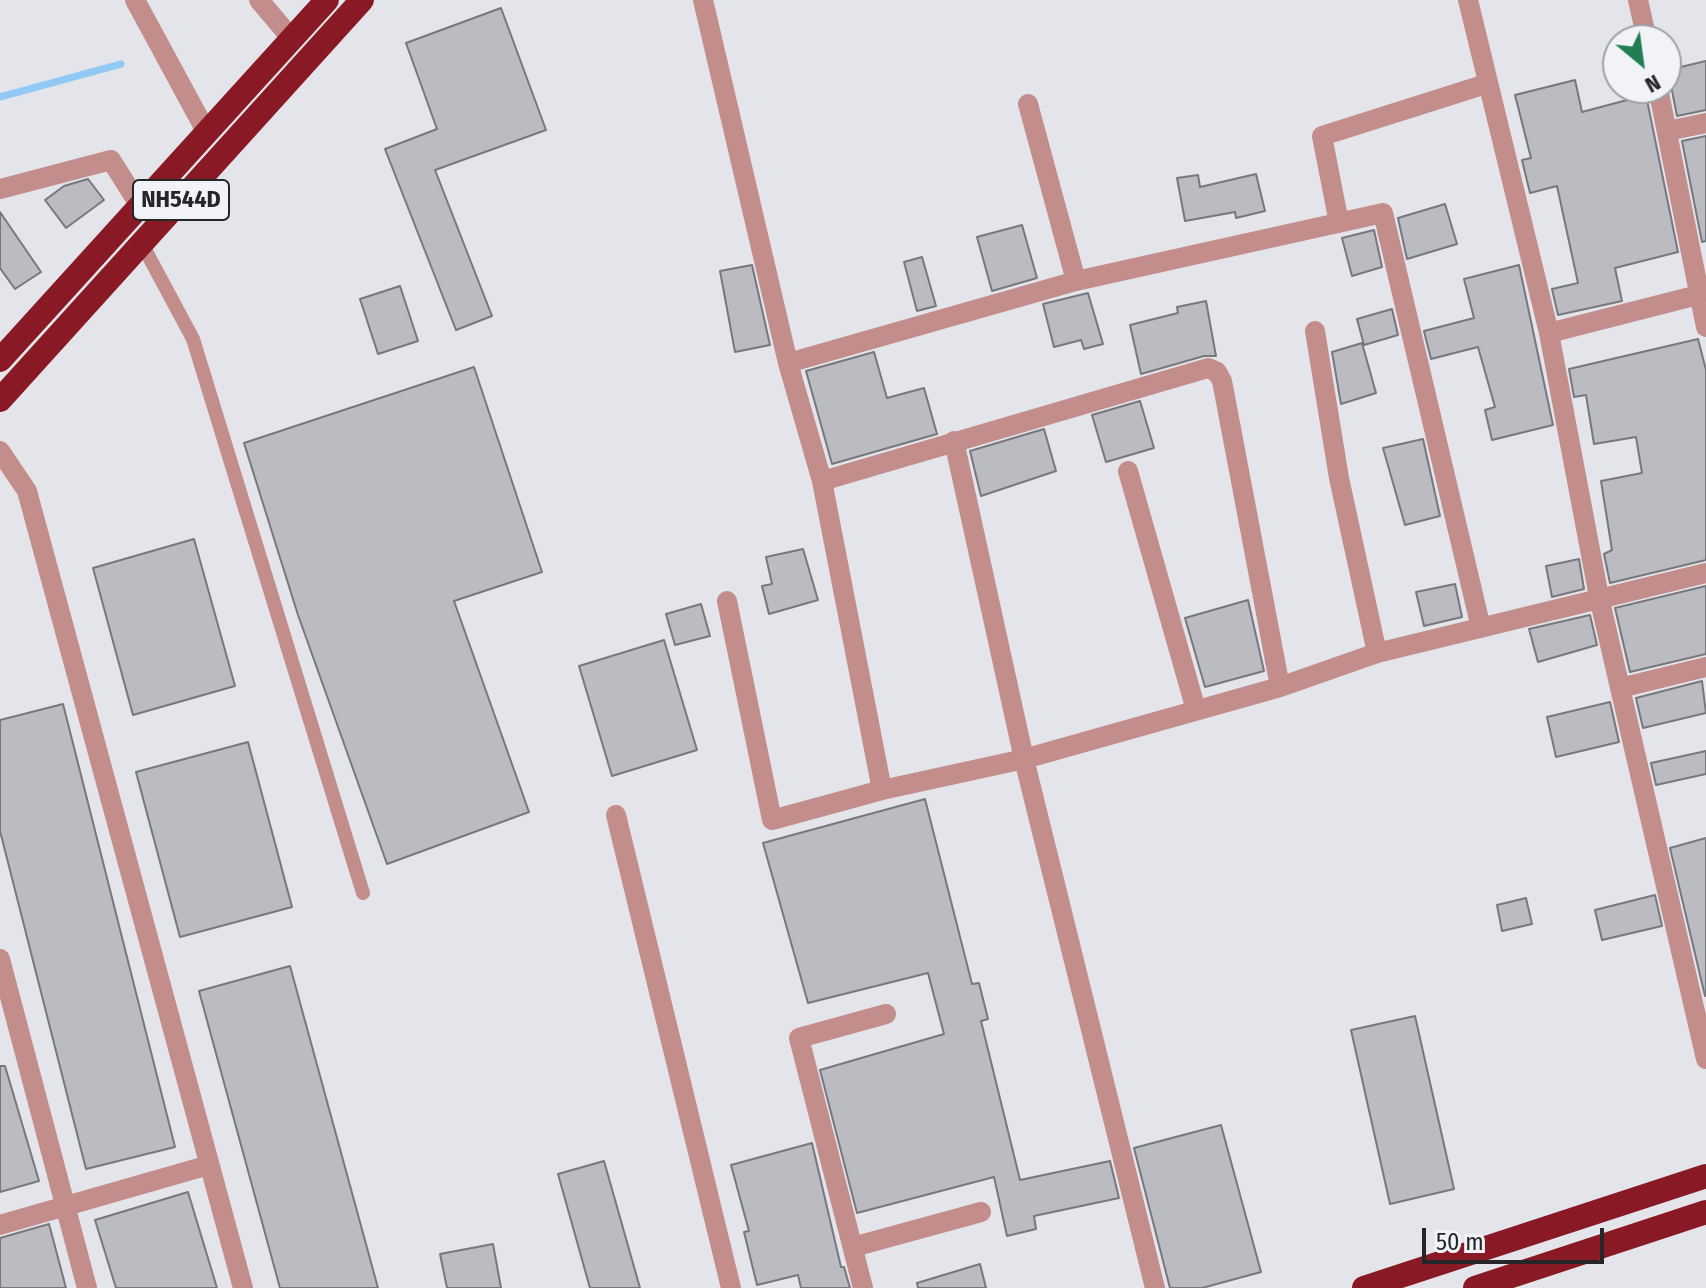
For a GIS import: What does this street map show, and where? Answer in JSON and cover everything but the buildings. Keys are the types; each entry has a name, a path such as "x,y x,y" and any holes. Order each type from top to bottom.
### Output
{"highway":[{"name":"NH544D","path":"0,360 327,0"},
{"name":"NH544D","path":"0,400 362,0"},
{"path":"1364,1288 1706,1176"},
{"path":"1475,1288 1530,1279 1706,1212"}],"street":[{"path":"135,0 207,133"},
{"path":"259,0 292,39"},
{"path":"703,0 788,363 822,481 882,790"},
{"path":"1468,0 1549,333 1599,597 1706,1059"},
{"path":"1638,0 1643,24"},
{"path":"1339,223 1322,136 1486,84"},
{"path":"1028,104 1076,281"},
{"path":"1661,104 1702,294 1706,327"},
{"path":"1667,131 1706,123"},
{"path":"0,189 111,160 140,206"},
{"path":"788,363 1076,281 1383,213 1481,628"},
{"path":"1549,333 1702,294"},
{"path":"1315,331 1339,478 1377,653"},
{"path":"822,481 1208,368 1217,372 1280,687"},
{"path":"954,441 1024,759 1155,1288"},
{"path":"0,451 27,491 243,1288"},
{"path":"1128,471 1196,710"},
{"path":"727,601 772,820 882,790 1024,759 1280,687 1377,653 1706,573"},
{"path":"1620,688 1706,667"},
{"path":"616,815 731,1288"},
{"path":"0,959 87,1288"},
{"path":"863,1288 799,1038 886,1014"},
{"path":"0,1225 209,1165"},
{"path":"853,1247 981,1212"}],"lane":[{"path":"141,242 193,339 363,893"}],"waterway":[{"path":"0,97 121,64"}]}
